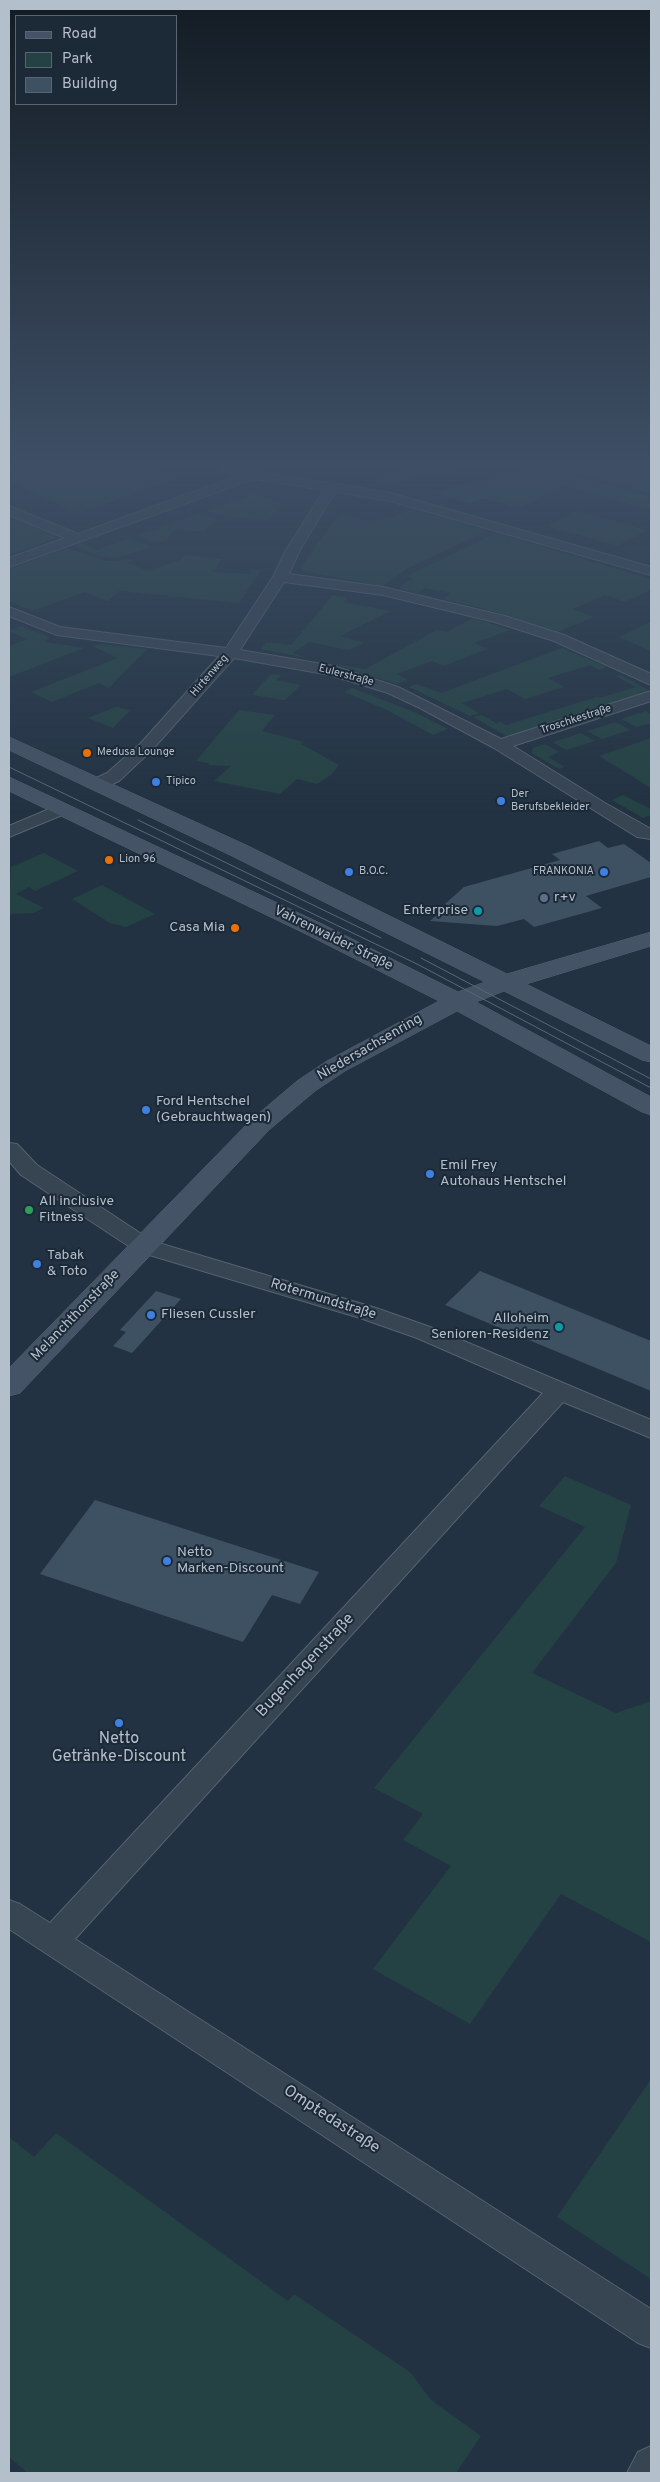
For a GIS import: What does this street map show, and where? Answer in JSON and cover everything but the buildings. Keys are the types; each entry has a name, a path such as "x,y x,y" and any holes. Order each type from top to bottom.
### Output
{"main road":[{"path":"9,743 238,850 651,1055"},
{"name":"Vahrenwalder Straße","path":"9,783 52,813 314,929 457,1001 651,1107"},
{"name":"Niedersachsenring","path":"144,1246 260,1126 291,1097 336,1066 457,1001 506,982 651,939"},
{"name":"Melanchthonstraße","path":"9,1386 144,1246"}],"street":[{"name":"Hirtenweg","path":"98,784 113,777 146,747 230,653 276,583"},
{"path":"323,583 383,591 500,619 560,638 651,680"},
{"name":"Eulerstraße","path":"9,611 57,631 230,653 334,671 393,690 426,704 500,745 599,807 643,832 651,834"},
{"name":"Troschkestraße","path":"500,745 651,696"},
{"path":"9,832 52,813"},
{"name":"Rotermundstraße","path":"9,1149 29,1170 144,1246 368,1313 449,1342 651,1430"},
{"name":"Bugenhagenstraße","path":"53,1941 559,1391"},
{"name":"Omptedastraße","path":"9,1913 651,2330"},
{"path":"646,2473 651,2464"}],"green space":[{"path":"9,583 252,583 239,603 119,591 108,601 85,592 32,611 9,601"},
{"path":"365,583 387,583 382,586"},
{"path":"406,583 651,583 651,590 625,602 605,595 573,609 594,617 557,632 496,612 444,599 450,593 424,588 417,593 398,589"},
{"path":"333,595 348,598 343,602 391,611 340,636 364,643 349,650 309,642 293,653 307,658 261,649 266,642 291,645"},
{"path":"473,618 510,630 474,643 487,649 444,666 432,661 397,674 408,680 397,684 331,663 365,669 437,630 447,632"},
{"path":"651,622 651,651 619,637"},
{"path":"21,626 50,637 45,642 84,648 9,677 9,646 27,639 9,631"},
{"path":"100,644 147,649 109,688 99,683 52,702 31,692 118,658 92,646"},
{"path":"562,648 607,667 599,670 590,665 548,678 564,687 525,699 507,689 462,703 479,713 470,716 409,687 416,684 441,693"},
{"path":"271,674 281,675 276,680 301,685 285,700 252,695"},
{"path":"621,675 650,691 508,737 473,717 482,715 496,723 501,722 506,725 636,687 616,676"},
{"path":"352,688 414,712 448,729 433,735 385,709 344,692"},
{"path":"116,707 130,710 113,728 88,718"},
{"path":"239,710 275,715 262,731 304,742 301,744 339,765 331,775 317,784 297,779 280,794 214,781 231,766 208,765 209,763 196,761"},
{"path":"646,711 651,714 651,725 636,727 621,719"},
{"path":"616,722 630,730 602,739 587,731"},
{"path":"581,733 595,741 566,750 553,742"},
{"path":"651,738 651,788 599,756"},
{"path":"545,744 559,752 548,757 565,767 559,769 532,753 533,748"},
{"path":"623,795 651,809 651,815 643,818 612,800"},
{"path":"44,853 78,871 35,891 29,887 16,894 44,908 33,913 9,914 11,867"},
{"path":"102,885 155,914 126,927 110,923 72,899"},
{"path":"565,1476 631,1505 616,1563 532,1673 616,1713 651,1701 651,1942 561,1894 470,2024 373,1969 451,1866 403,1840 423,1814 374,1788 585,1527 539,1506"},
{"path":"651,2079 651,2279 557,2217"},
{"path":"56,2133 288,2301 294,2294 410,2372 431,2400 481,2436 456,2473 28,2473 9,2457 9,2137 34,2157"}],"tram line":[{"path":"9,767 417,964 651,1088"},
{"path":"138,820 381,938"},
{"path":"421,958 651,1079"}],"place":[{"name":"Medusa Lounge","path":"87,753"},
{"name":"Tipico","path":"156,782"},
{"name":"Der Berufsbekleider","path":"501,801"},
{"name":"Lion 96","path":"109,860"},
{"name":"B.O.C.","path":"349,872"},
{"name":"FRANKONIA","path":"604,872"},
{"name":"r+v","path":"544,898"},
{"name":"Enterprise","path":"478,911"},
{"name":"Casa Mia","path":"235,928"},
{"name":"Ford Hentschel (Gebrauchtwagen)","path":"146,1110"},
{"name":"Emil Frey Autohaus Hentschel","path":"430,1174"},
{"name":"All inclusive Fitness","path":"29,1210"},
{"name":"Tabak & Toto","path":"37,1264"},
{"name":"Fliesen Cussler","path":"151,1315"},
{"name":"Alloheim Senioren-Residenz","path":"559,1327"},
{"name":"Netto Marken-Discount","path":"167,1561"},
{"name":"Netto Getränke-Discount","path":"119,1723"}]}
